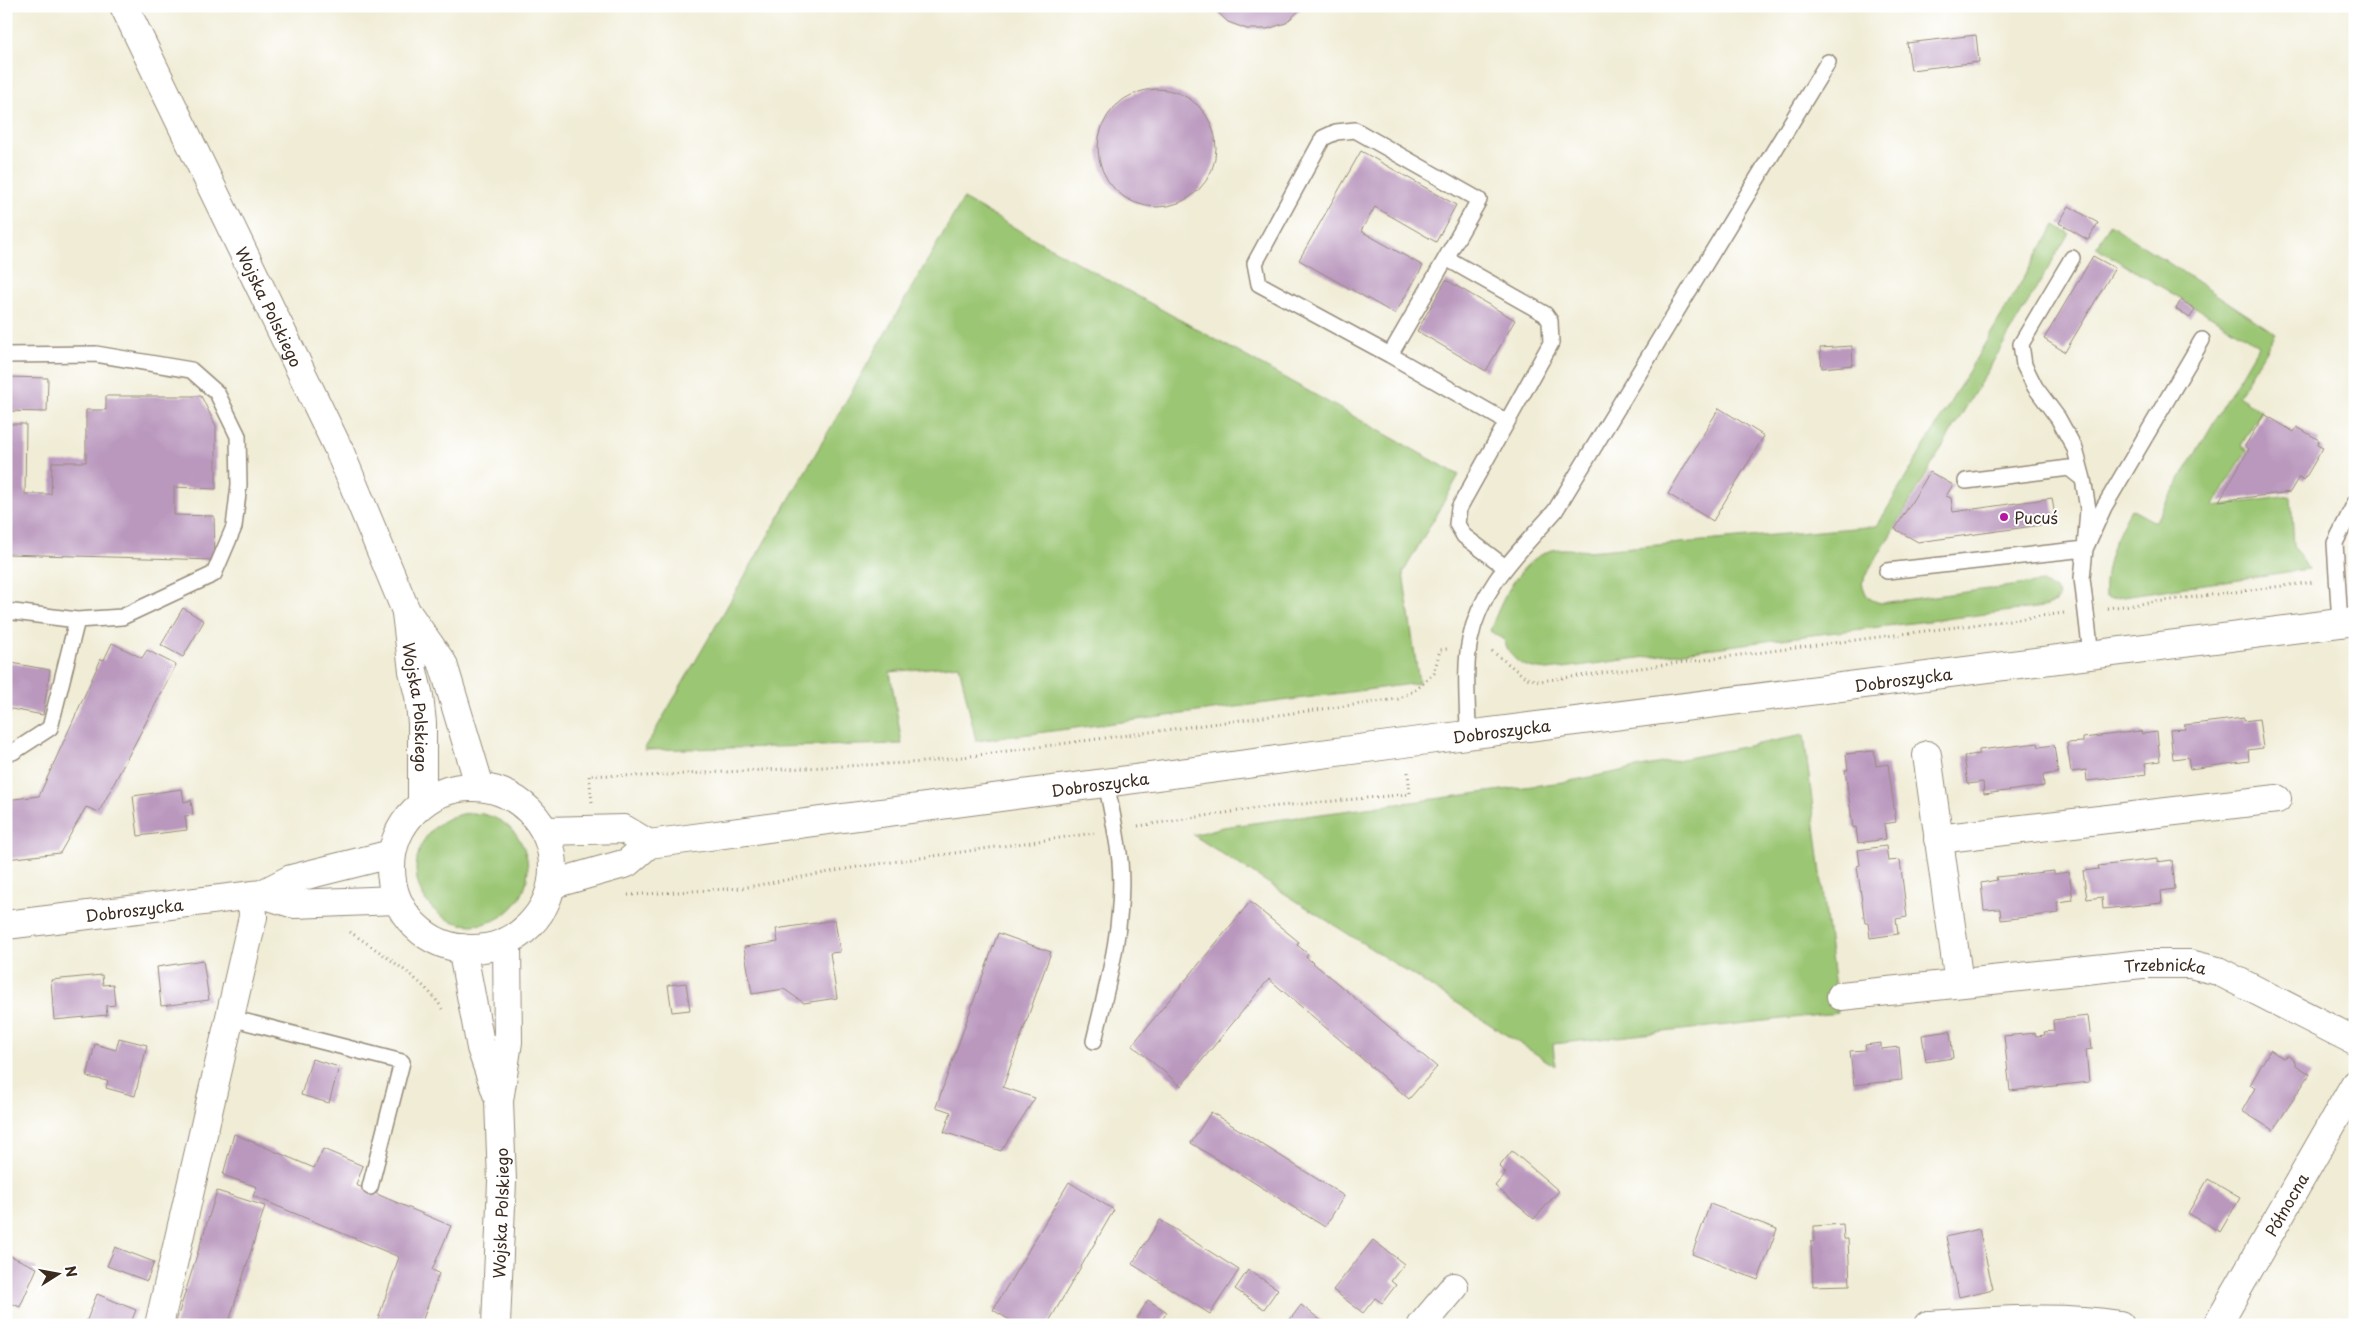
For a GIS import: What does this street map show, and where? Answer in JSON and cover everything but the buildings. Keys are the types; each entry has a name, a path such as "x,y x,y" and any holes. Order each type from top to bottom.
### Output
{"main road":[{"name":"Wojska Polskiego","path":"124,6 339,450 406,611 443,664 480,787"},
{"name":"Wojska Polskiego","path":"406,611 413,671 419,696 422,723 422,804"},
{"name":"Dobroszycka","path":"649,844 1106,782 2347,622"},
{"path":"1927,756 1959,983"},
{"path":"461,787 480,787 511,796 531,811 546,831 554,858 553,884 543,909 530,926 507,942 485,948 462,948 440,940 407,916 396,900 391,887 390,854 399,832 410,814 422,804 444,791 461,787"},
{"path":"1938,839 2277,799"},
{"path":"546,831 624,829 649,844 627,862 553,884"},
{"name":"Dobroszycka","path":"6,925 257,895 291,879 390,854"},
{"name":"Dobroszycka","path":"257,895 294,904 396,900"},
{"path":"159,1325 232,1018 257,895"},
{"name":"Wojska Polskiego","path":"496,1325 502,1181 499,1101 508,1042 507,942"},
{"name":"Wojska Polskiego","path":"462,948 482,1048 499,1101"},
{"name":"Trzebnicka","path":"1841,996 2142,964 2190,964 2218,971 2355,1041"},
{"name":"Północna","path":"2217,1325 2355,1084"},
{"path":"1422,1325 1454,1287"},
{"path":"1928,1325 2025,1318 2096,1321 2120,1325"}],"lane":[{"path":"1468,735 1469,648 1484,598 1505,567 1555,511 1828,62"},
{"path":"1390,354 1479,200 1355,130 1336,132 1323,138 1255,263 1259,284 1390,354 1507,422"},
{"path":"1446,258 1545,314 1550,321 1551,344 1459,508 1457,524 1464,536 1505,567"},
{"path":"2072,258 2021,344 2024,365 2035,387 2058,418 2076,449 2083,479 2088,510 2082,578 2084,610 2091,655"},
{"path":"2085,549 2104,507 2202,340"},
{"path":"6,354 96,354 191,370 216,393 238,436 238,485 234,527 214,574 122,617 77,620 6,611"},
{"path":"1966,481 2069,468 2083,479"},
{"path":"2347,622 2337,579 2335,542 2355,503"},
{"path":"1887,571 2085,549"},
{"path":"6,750 13,752 50,728 77,620"},
{"path":"1094,1041 1111,973 1120,902 1120,861 1106,782"},
{"path":"232,1018 402,1062 370,1187"}],"path":[{"path":"589,775 654,775 925,762 1398,699 1417,689 1434,673 1440,650 1487,647 1510,668 1526,678 1540,681 2337,579"},
{"path":"624,896 742,888 857,867 1258,808 1410,794 1407,770"},
{"path":"342,928 380,952 412,977 439,1004 446,1017"}],"green space":[{"path":"963,199 1459,475 1403,573 1419,683 976,741 959,665 890,672 902,744 644,750"},
{"path":"2110,224 2276,334 2238,396 2261,411 2241,446 2247,450 2213,506 2291,496 2294,546 2308,569 2109,598 2105,596 2108,562 2120,529 2131,509 2155,522 2259,345 2096,248"},
{"path":"2055,225 2069,233 1862,583 1868,597 1881,603 2042,582 2055,590 2059,596 2056,602 2044,607 1548,670 1532,668 1520,663 1511,654 1504,640 1490,631 1505,597 1519,574 1538,556 1549,551 1568,549 1588,551 1877,526"},
{"path":"1804,735 1838,1013 1553,1044 1555,1066 1193,835 1223,827 1570,781"},
{"path":"472,813 493,817 512,829 524,848 528,869 524,890 512,909 493,921 472,925 451,921 432,909 420,890 416,869 420,848 432,829 451,817"}],"place":[{"name":"Pucuś","path":"2004,517"}]}
